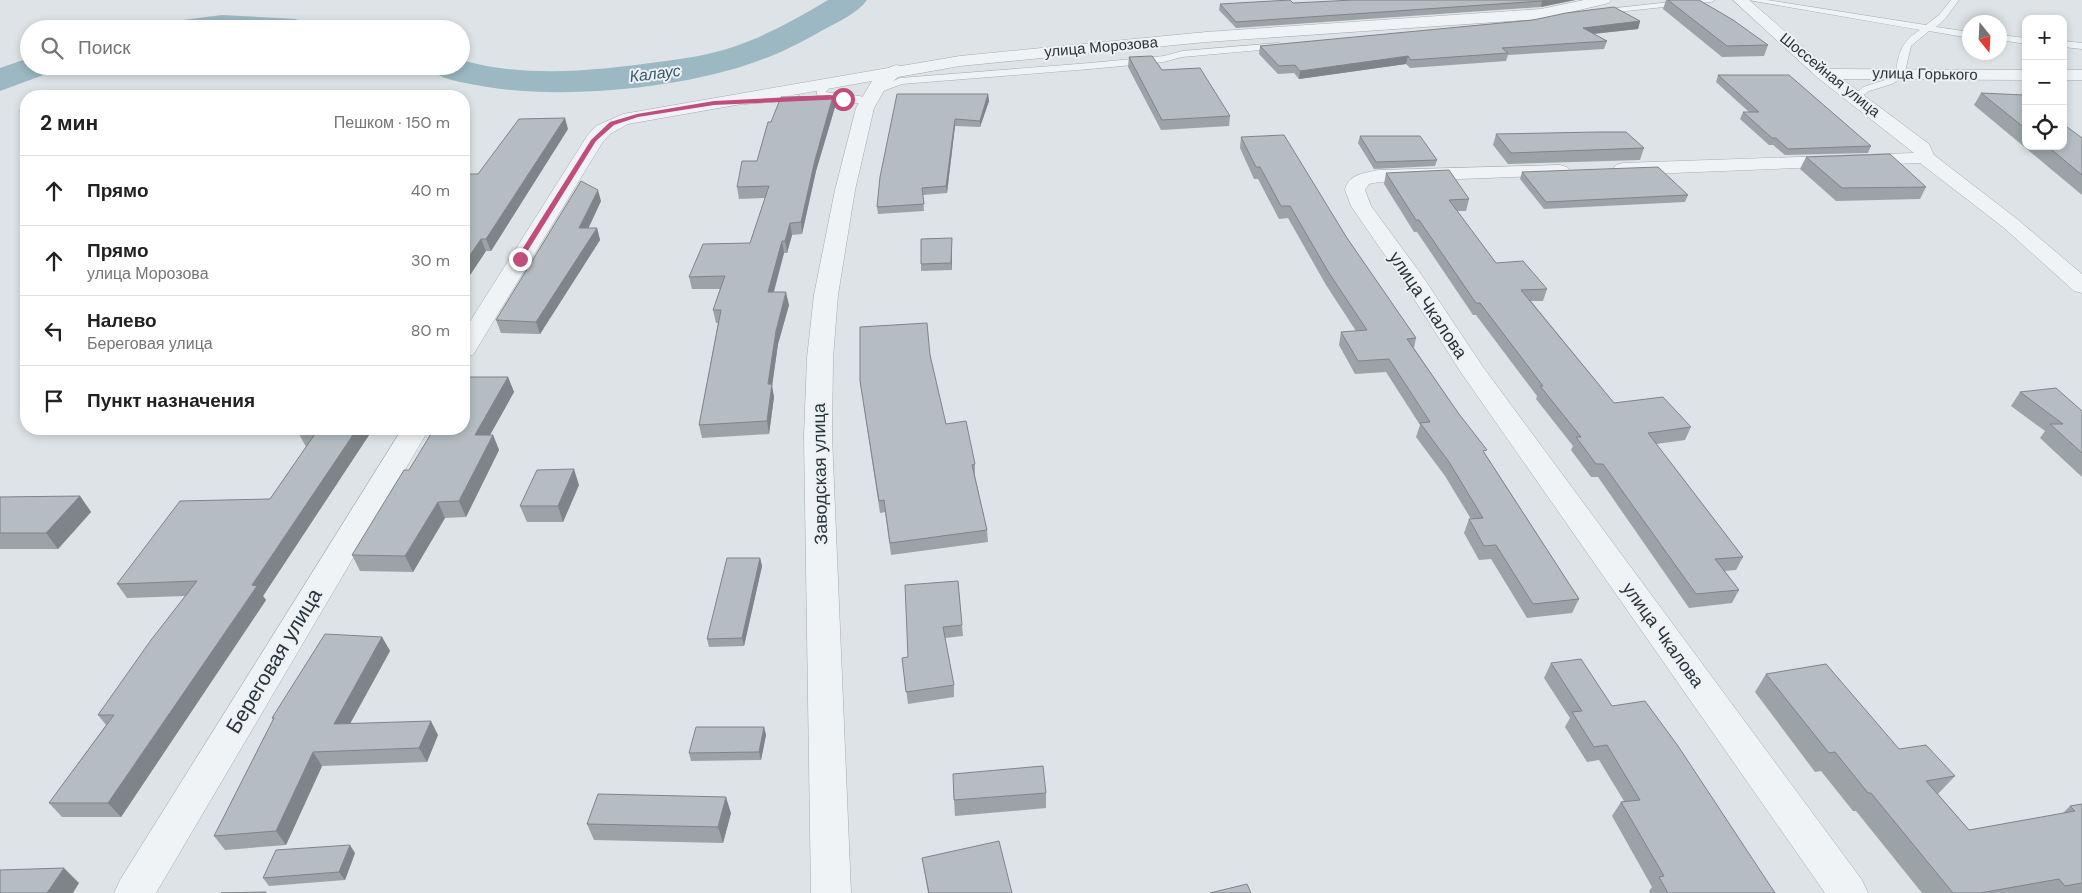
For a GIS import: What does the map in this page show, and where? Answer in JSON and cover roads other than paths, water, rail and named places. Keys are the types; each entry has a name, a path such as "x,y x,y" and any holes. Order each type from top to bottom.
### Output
{"street":[{"name":"улица Морозова","path":"470,340 594,140 612,124 637,115 714,103 829,89 896,70 960,61 1206,37 1541,14 1604,0"},
{"name":"Шоссейная улица","path":"1740,0 1824,74 2010,223 2082,286"},
{"name":"Заводская улица","path":"831,893 818,436 820,358 826,295 845,190 866,108 879,84 896,70"},
{"name":"улица Горького","path":"1824,74 2022,75"},
{"path":"2067,75 2082,75"},
{"name":"улица Чкалова","path":"1848,893 1473,371 1413,279 1361,206 1355,190 1356,185 1362,180 1379,176 1899,160 1922,152"},
{"name":"Береговая улица","path":"134,893 411,435"}],"lane":[{"path":"1448,30 1531,23 1564,15 1711,0"},
{"path":"1752,0 1962,33"},
{"path":"1856,98 1863,89 1894,80 1901,74 1902,56 1909,41 1944,16 1955,0"},
{"path":"2007,39 2022,41"},
{"path":"2067,44 2082,46"},
{"path":"829,89 872,95 900,81 1090,66 1164,59 1182,54 1288,46"}],"waterway":[{"name":"Калаус","path":"470,73 518,80 568,81 617,78 707,65 746,54 774,42 851,0"},
{"name":"Калаус","path":"0,80 20,72"}]}
